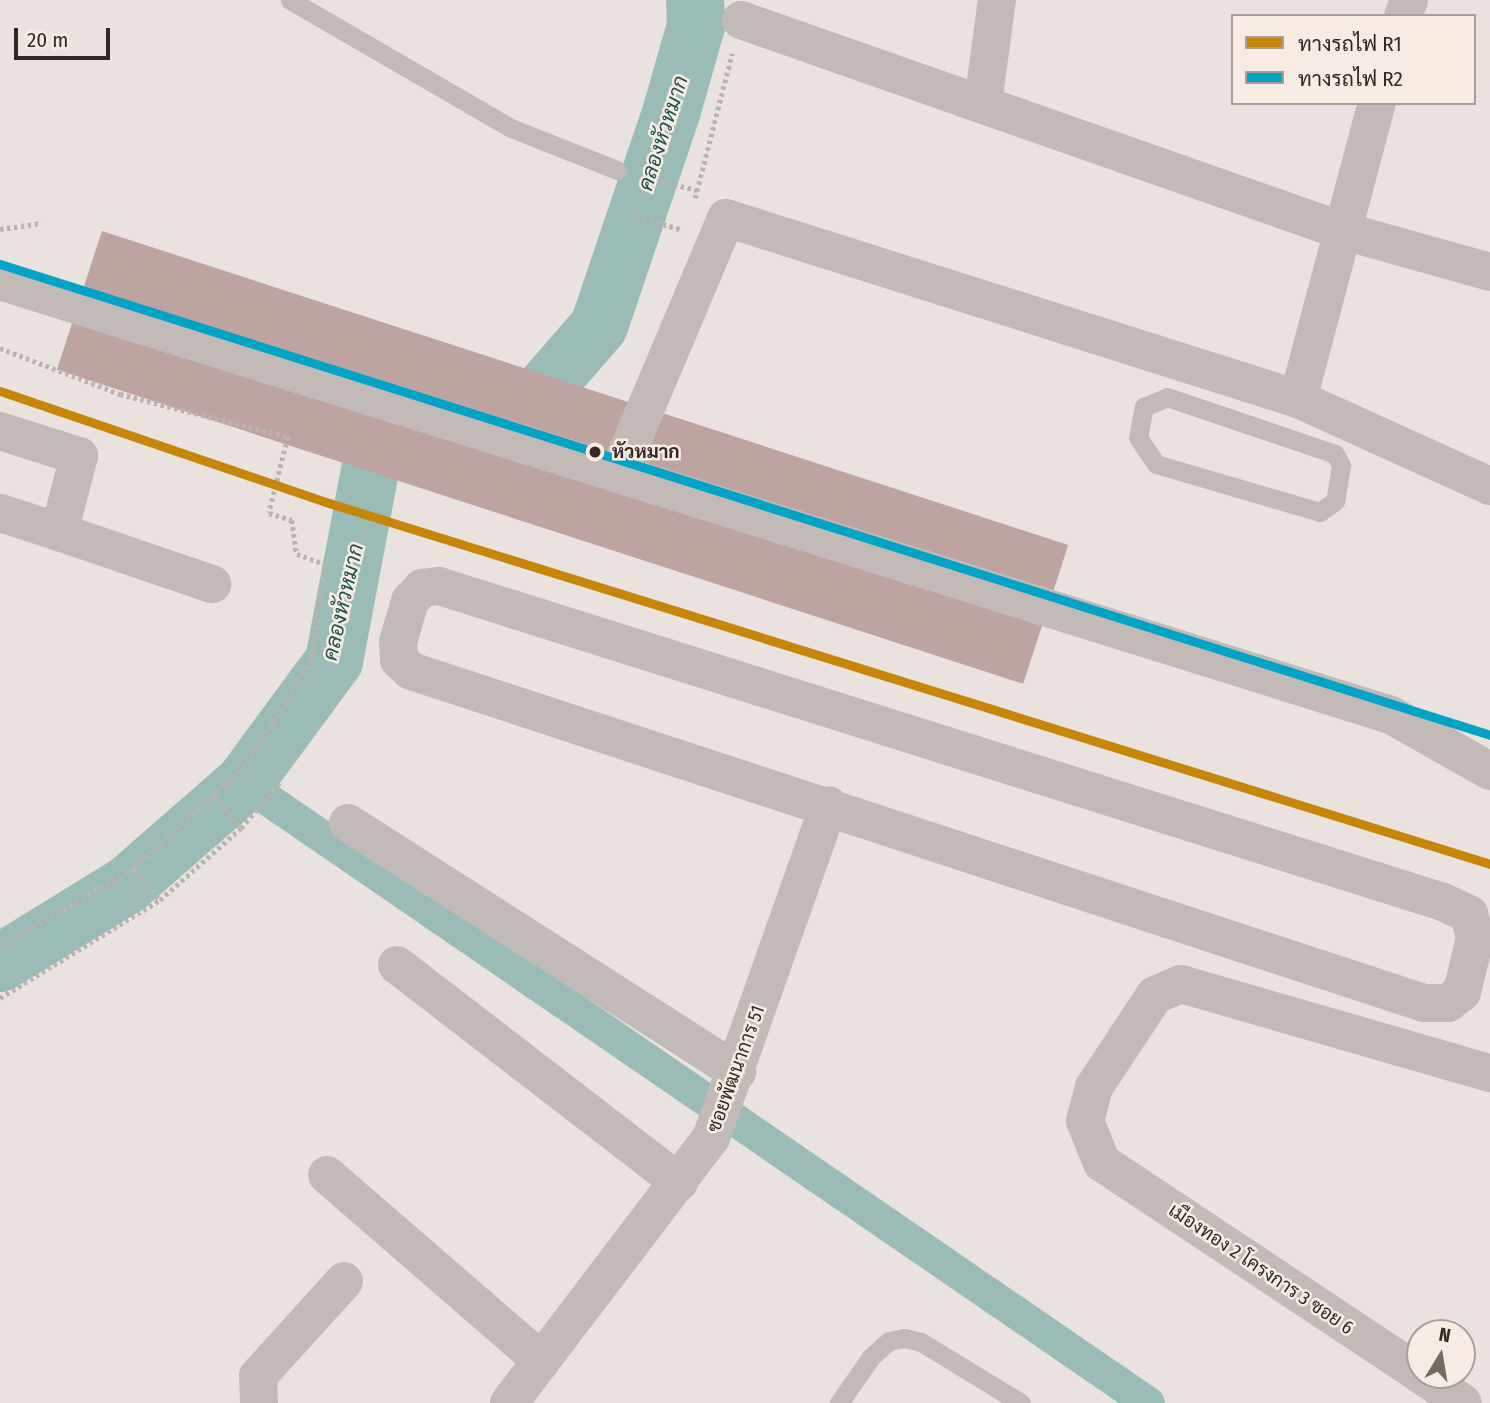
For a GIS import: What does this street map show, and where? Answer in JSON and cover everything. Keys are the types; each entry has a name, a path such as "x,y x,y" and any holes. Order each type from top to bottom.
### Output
{"street":[{"path":"983,103 997,0"},
{"path":"741,20 1340,230 1490,272"},
{"path":"1298,399 1340,230 1376,105"},
{"path":"618,474 726,218 1192,363 1298,399 1490,486"},
{"path":"0,281 1391,716 1490,771"},
{"path":"0,431 79,456 59,532"},
{"path":"0,513 212,584"},
{"path":"439,586 1430,898 1469,914 1475,938 1462,992 1448,1003 1424,1003 829,805 411,671 399,660 398,642 410,601 422,588 439,586"},
{"name":"ซอยพัฒนาการ 51","path":"509,1403 711,1138 734,1082 829,805"},
{"path":"348,823 734,1082"},
{"path":"397,965 679,1182"},
{"name":"เมืองทอง 2 โครงการ 3 ซอย 6","path":"1406,1365 1102,1163 1085,1121 1094,1087 1155,995 1181,984 1490,1073"},
{"path":"327,1175 542,1361"},
{"path":"259,1403 258,1376 344,1280"},
{"name":"เมืองทอง 2 โครงการ 3 ซอย 6","path":"1442,1389 1464,1403"},
{"path":"1485,1403 1490,1395"}],"lane":[{"path":"290,0 511,128 617,170"},
{"path":"1167,397 1335,454 1341,465 1335,501 1320,512 1156,464 1139,437 1144,407 1167,397 1179,365 1192,363"},
{"path":"839,1403 871,1357 888,1341 905,1338 921,1342 1021,1403"}],"path":[{"path":"691,210 741,20"},
{"path":"617,170 697,190"},
{"path":"636,216 684,231"},
{"path":"680,244 688,220"},
{"path":"0,229 41,223"},
{"path":"0,348 120,394 288,437 269,513 292,520 297,554 325,564 312,660 246,766 133,869 0,947"},
{"path":"0,998 160,900 241,828 281,781"},
{"path":"215,796 241,828"},
{"path":"133,869 160,900"}],"building":[{"path":"102,231 1068,545 1023,684 57,370"}],"waterway":[{"name":"คลองหัวหมาก","path":"491,404 528,408 599,326 672,110 696,26 695,0"},
{"name":"คลองหัวหมาก","path":"0,963 127,885 244,783 334,661 385,391"},
{"path":"244,783 1148,1403"}],"rail line":[{"name":"R2","path":"0,264 1490,735"},
{"name":"R1","path":"0,391 329,503 1490,864"}],"place":[{"name":"หัวหมาก","path":"595,452"}]}
